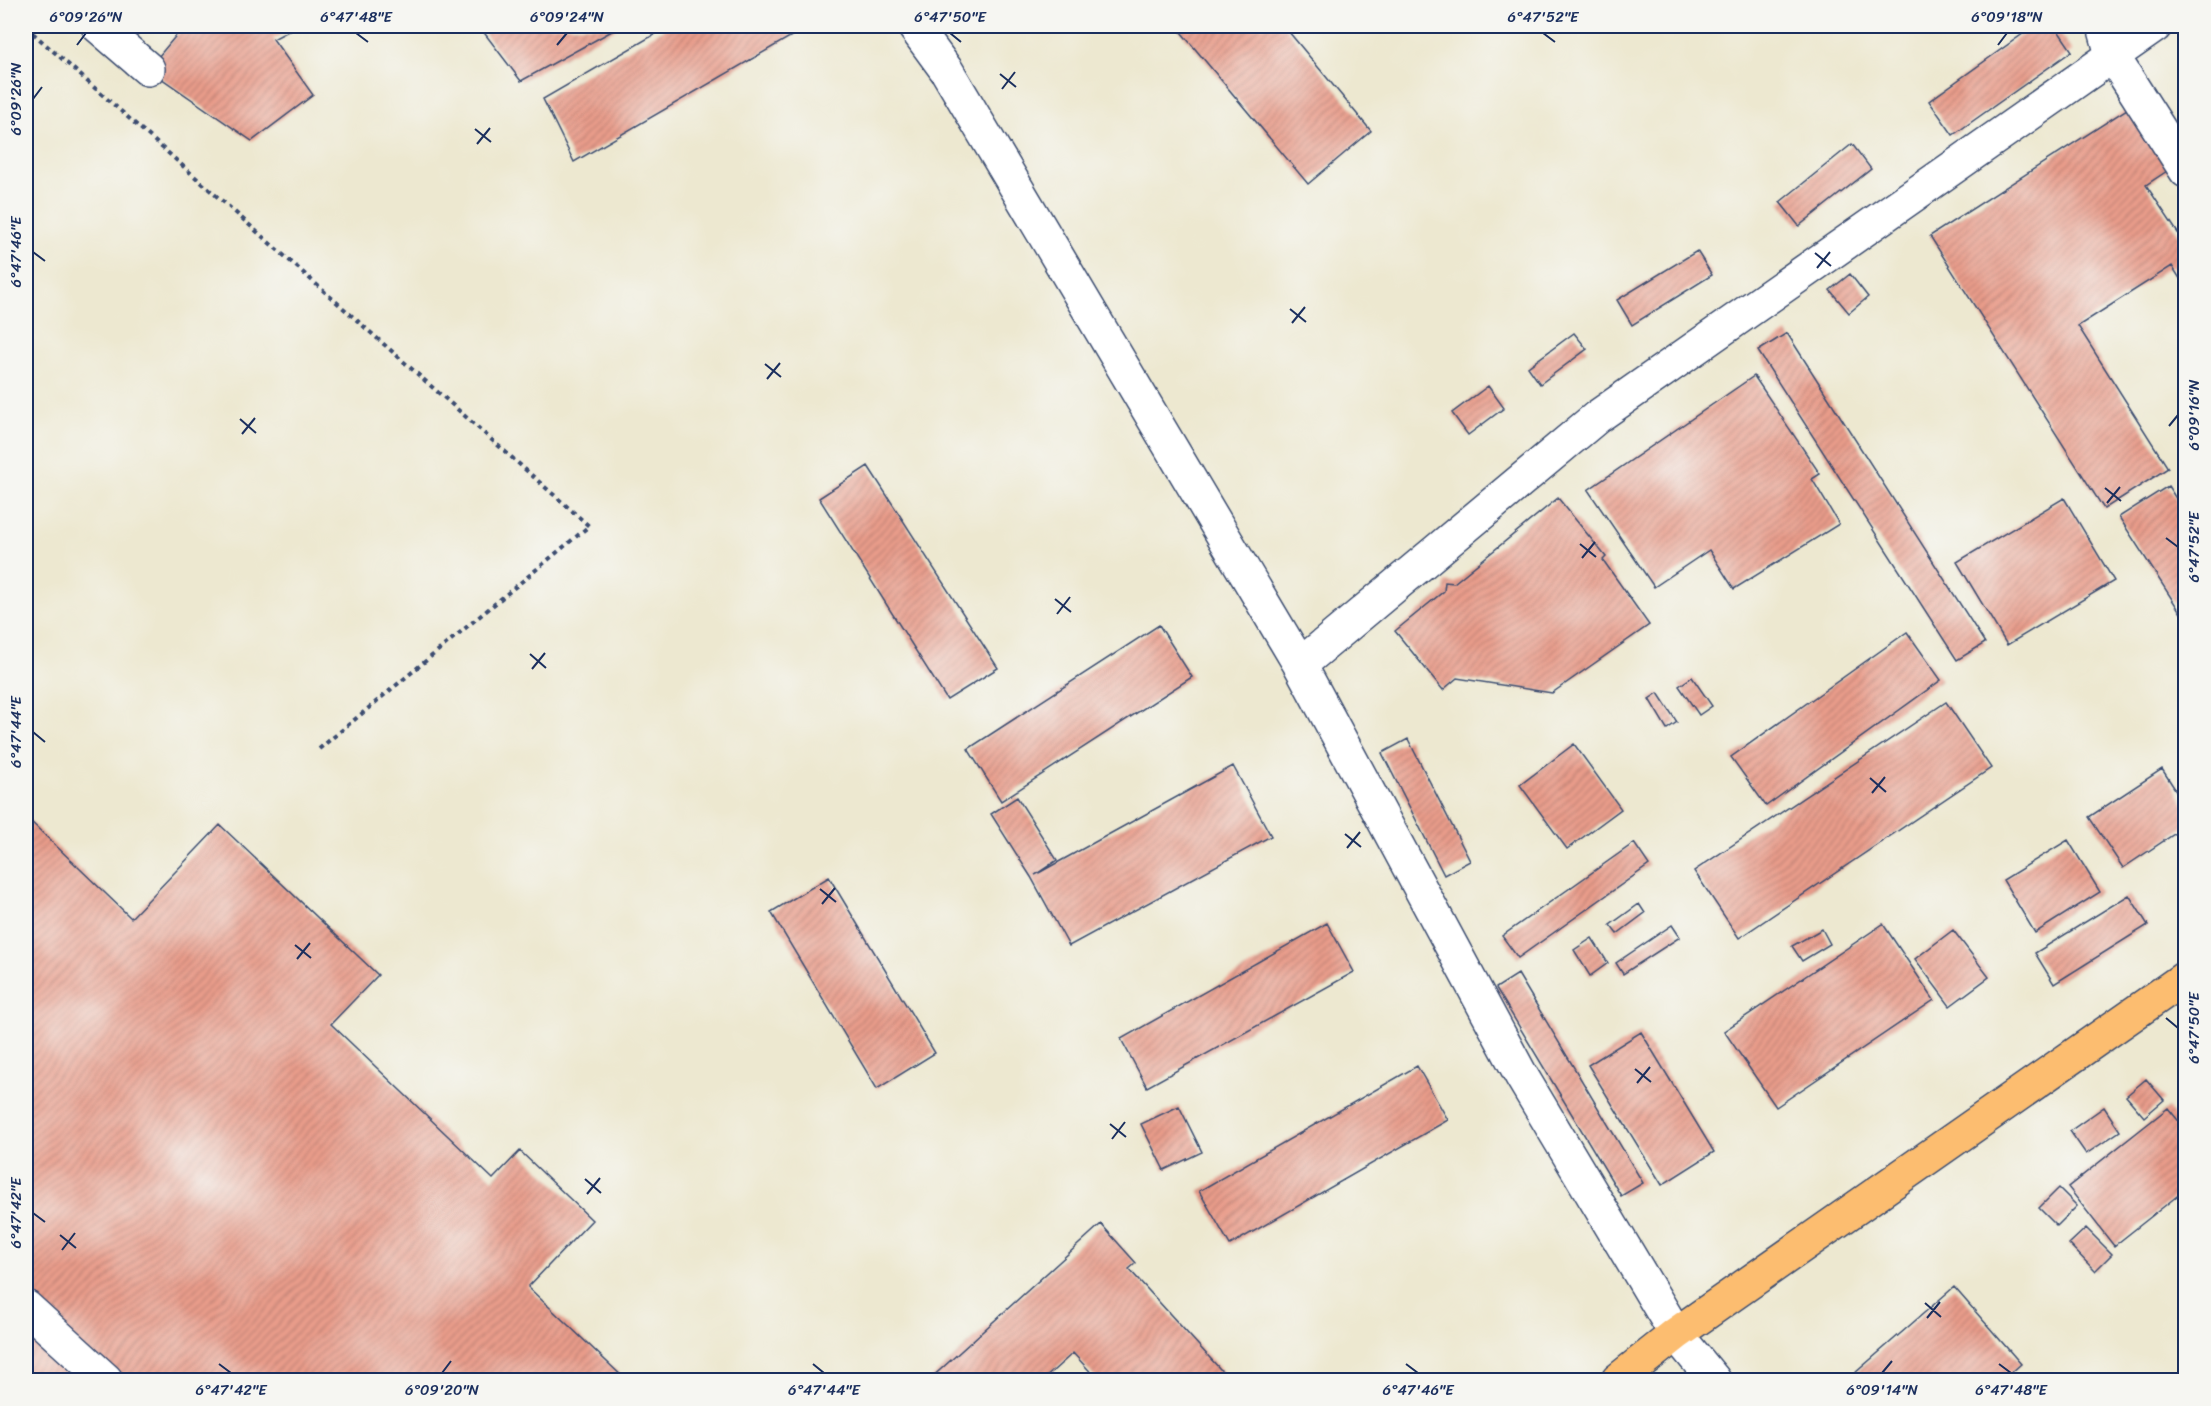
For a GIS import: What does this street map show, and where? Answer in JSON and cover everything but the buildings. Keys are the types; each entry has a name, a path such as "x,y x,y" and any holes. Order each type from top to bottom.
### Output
{"main road":[{"path":"1618,1380 1676,1334 2186,977"}],"street":[{"path":"98,26 148,69"},
{"path":"914,26 947,71 1300,665 1521,1075 1676,1334 1714,1380"},
{"path":"1300,665 1597,417 2108,40 2155,26"},
{"path":"2108,40 2186,171"},
{"path":"26,1307 106,1380"}],"path":[{"path":"26,27 589,526 319,749"}]}
